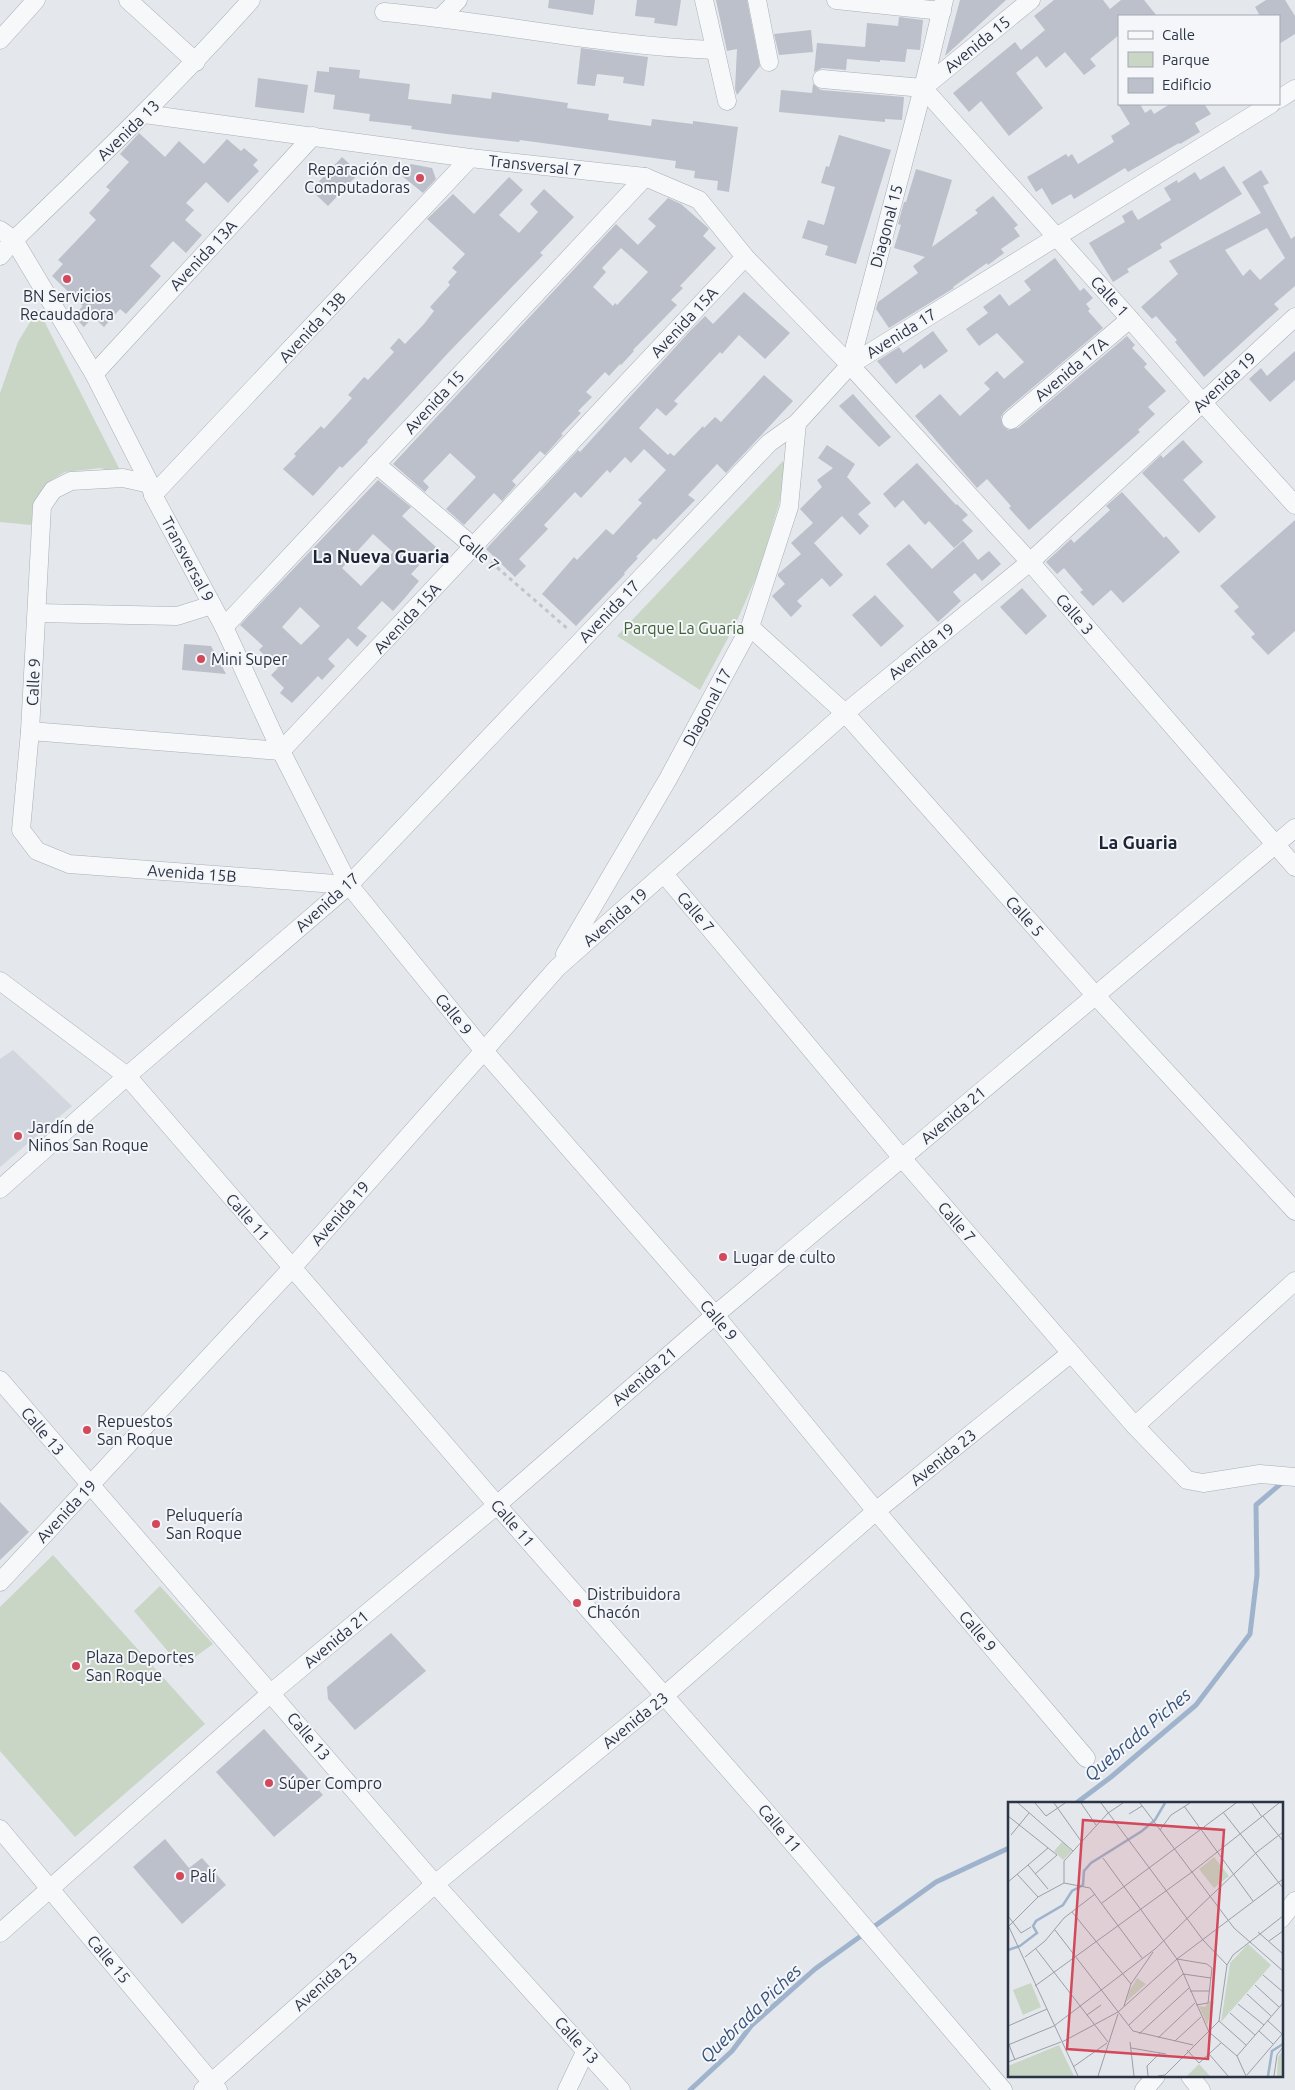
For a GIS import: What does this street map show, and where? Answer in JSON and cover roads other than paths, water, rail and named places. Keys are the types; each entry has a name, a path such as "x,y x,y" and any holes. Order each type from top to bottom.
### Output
{"street":[{"path":"0,40 36,0"},
{"path":"128,0 196,62"},
{"name":"Avenida 13","path":"0,256 7,235 144,114 196,62 251,0"},
{"path":"441,17 458,0"},
{"path":"704,0 727,101"},
{"path":"757,0 769,62"},
{"path":"836,0 943,5"},
{"name":"Avenida 15","path":"923,88 1031,0"},
{"name":"Diagonal 15","path":"850,364 943,5"},
{"path":"384,12 441,17 670,48 714,50"},
{"path":"822,79 923,88"},
{"name":"Calle 1","path":"923,88 1130,318 1295,506"},
{"path":"1280,98 1295,89"},
{"name":"Avenida 17","path":"0,1189 127,1076 349,885 769,443 796,423 850,364 1269,105"},
{"name":"Transversal 7","path":"144,114 470,158 645,177 699,200 745,257 850,364"},
{"name":"Avenida 13A","path":"94,374 313,136"},
{"name":"Avenida 13B","path":"152,489 470,158"},
{"name":"Avenida 15","path":"224,626 645,177"},
{"name":"Transversal 9","path":"7,235 94,374 224,626 281,751 349,885"},
{"name":"Avenida 15A","path":"281,751 745,257"},
{"name":"Avenida 19","path":"0,1582 292,1268 557,968 845,713 1030,562 1295,316"},
{"name":"Avenida 17A","path":"1011,420 1130,318"},
{"name":"Calle 3","path":"850,364 1030,562 1295,867"},
{"name":"Diagonal 17","path":"557,968 668,779 750,627 789,507 796,423"},
{"name":"Calle 7","path":"376,464 474,547"},
{"name":"Calle 9","path":"37,851 21,830 30,731 42,506 54,490 71,481 123,478 152,489"},
{"path":"37,614 177,616 212,604"},
{"name":"Calle 5","path":"750,627 845,713 1096,996 1295,1211"},
{"path":"30,731 281,751"},
{"name":"Avenida 21","path":"0,1933 271,1692 497,1505 715,1315 1295,828"},
{"name":"Avenida 15B","path":"37,851 69,864 85,866 349,885"},
{"name":"Calle 7","path":"664,874 902,1158 1070,1353 1135,1426 1187,1480 1203,1483 1260,1474 1290,1476"},
{"name":"Calle 9","path":"349,885 484,1051 715,1315 876,1510 1086,1758"},
{"name":"Calle 11","path":"0,981 127,1076 497,1505 849,1908 1003,2090"},
{"path":"1135,1426 1295,1281"},
{"name":"Avenida 23","path":"211,2087 434,1884 664,1696 876,1510 1070,1353"},
{"name":"Calle 13","path":"0,1380 90,1486 271,1692 434,1884 621,2090"},
{"name":"Calle 15","path":"0,1829 211,2087"},
{"path":"1282,1917 1295,1902"},
{"path":"567,2090 586,2050"},
{"path":"1144,2090 1154,2078"},
{"path":"1191,2078 1200,2090"}],"waterway":[{"name":"Quebrada Piches","path":"1078,1802 1111,1777 1196,1705 1250,1634 1257,1575 1256,1505 1285,1480"},
{"name":"Quebrada Piches","path":"690,2090 732,2051 751,2026 815,1969 936,1882 1008,1848"}],"place":[{"name":"Reparación de Computadoras","path":"420,178"},
{"name":"BN Servicios Recaudadora","path":"67,279"},
{"name":"Mini Super","path":"201,659"},
{"name":"Jardín de Niños San Roque","path":"18,1136"},
{"name":"Lugar de culto","path":"723,1257"},
{"name":"Repuestos San Roque","path":"87,1430"},
{"name":"Peluquería San Roque","path":"156,1524"},
{"name":"Distribuidora Chacón","path":"577,1603"},
{"name":"Plaza Deportes San Roque","path":"76,1666"},
{"name":"Súper Compro","path":"269,1783"},
{"name":"Palí","path":"180,1876"}],"district":[{"name":"La Nueva Guaria","path":"381,556"},
{"name":"La Guaria","path":"1138,842"}],"park label":[{"name":"Parque La Guaria","path":"684,628"}]}
